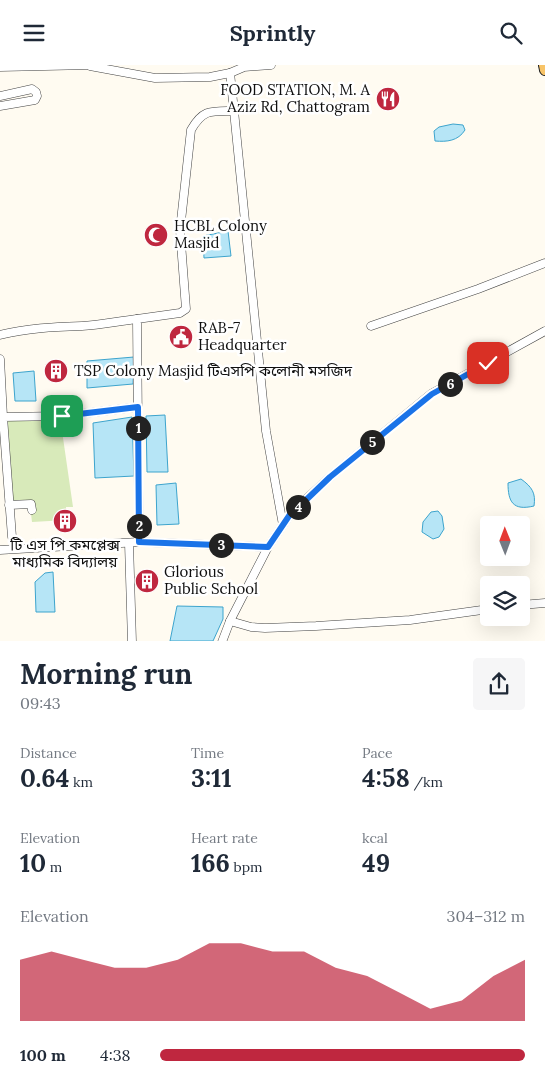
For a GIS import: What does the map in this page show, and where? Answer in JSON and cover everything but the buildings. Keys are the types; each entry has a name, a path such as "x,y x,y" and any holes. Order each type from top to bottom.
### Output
{"main road":[{"path":"544,65 545,70"}],"street":[{"path":"0,67 90,65 155,78 210,77 230,73 244,67 271,65"},
{"path":"230,73 266,431 283,525"},
{"path":"0,96 32,89 38,95 35,100 0,106"},
{"path":"0,335 17,331 59,326 83,326 180,313 186,309 180,230 191,130 198,117 205,113 234,111"},
{"path":"371,326 478,289 545,263"},
{"path":"137,319 139,542"},
{"path":"222,641 230,621 268,547 291,513 330,477 432,394 545,331"},
{"path":"0,359 12,537"},
{"path":"3,417 62,416 138,407"},
{"path":"9,505 31,504 32,510"},
{"path":"0,550 139,542 268,547"},
{"path":"129,543 132,641"},
{"path":"530,604 545,603"},
{"path":"230,621 251,627 265,628 316,626 410,620 480,610"}],"green space":[{"path":"3,417 60,417 73,507 66,507 67,520 32,522 30,505 9,506"}],"water":[{"path":"453,124 463,125 465,130 459,137 452,140 435,141 434,131 439,127"},
{"path":"228,231 231,256 204,258 203,236"},
{"path":"134,357 133,384 87,388 87,361"},
{"path":"34,371 36,401 15,401 13,373"},
{"path":"165,415 168,472 147,472 146,416"},
{"path":"132,417 134,476 95,478 93,423"},
{"path":"521,479 532,491 534,506 517,506 511,500 508,483"},
{"path":"176,483 179,524 157,525 156,485"},
{"path":"438,511 442,516 444,529 439,537 433,539 422,532 423,522 431,512"},
{"path":"53,572 55,612 36,612 35,582 45,573"},
{"path":"177,606 223,607 223,619 213,641 170,641"}],"place":[{"name":"FOOD STATION, M. A Aziz Rd, Chattogram","path":"388,99"},
{"name":"HCBL Colony Masjid","path":"156,235"},
{"name":"RAB-7 Headquarter","path":"181,337"},
{"name":"TSP Colony Masjid টিএসপি কলোনী মসজিদ","path":"56,371"},
{"name":"টি এস পি কমপ্লেক্স মাধ্যমিক বিদ্যালয়","path":"65,521"},
{"name":"Glorious Public School","path":"147,581"}],"route":[{"path":"62,416 138,407 139,542 268,547 291,513 330,477 432,394 488,363"}]}
